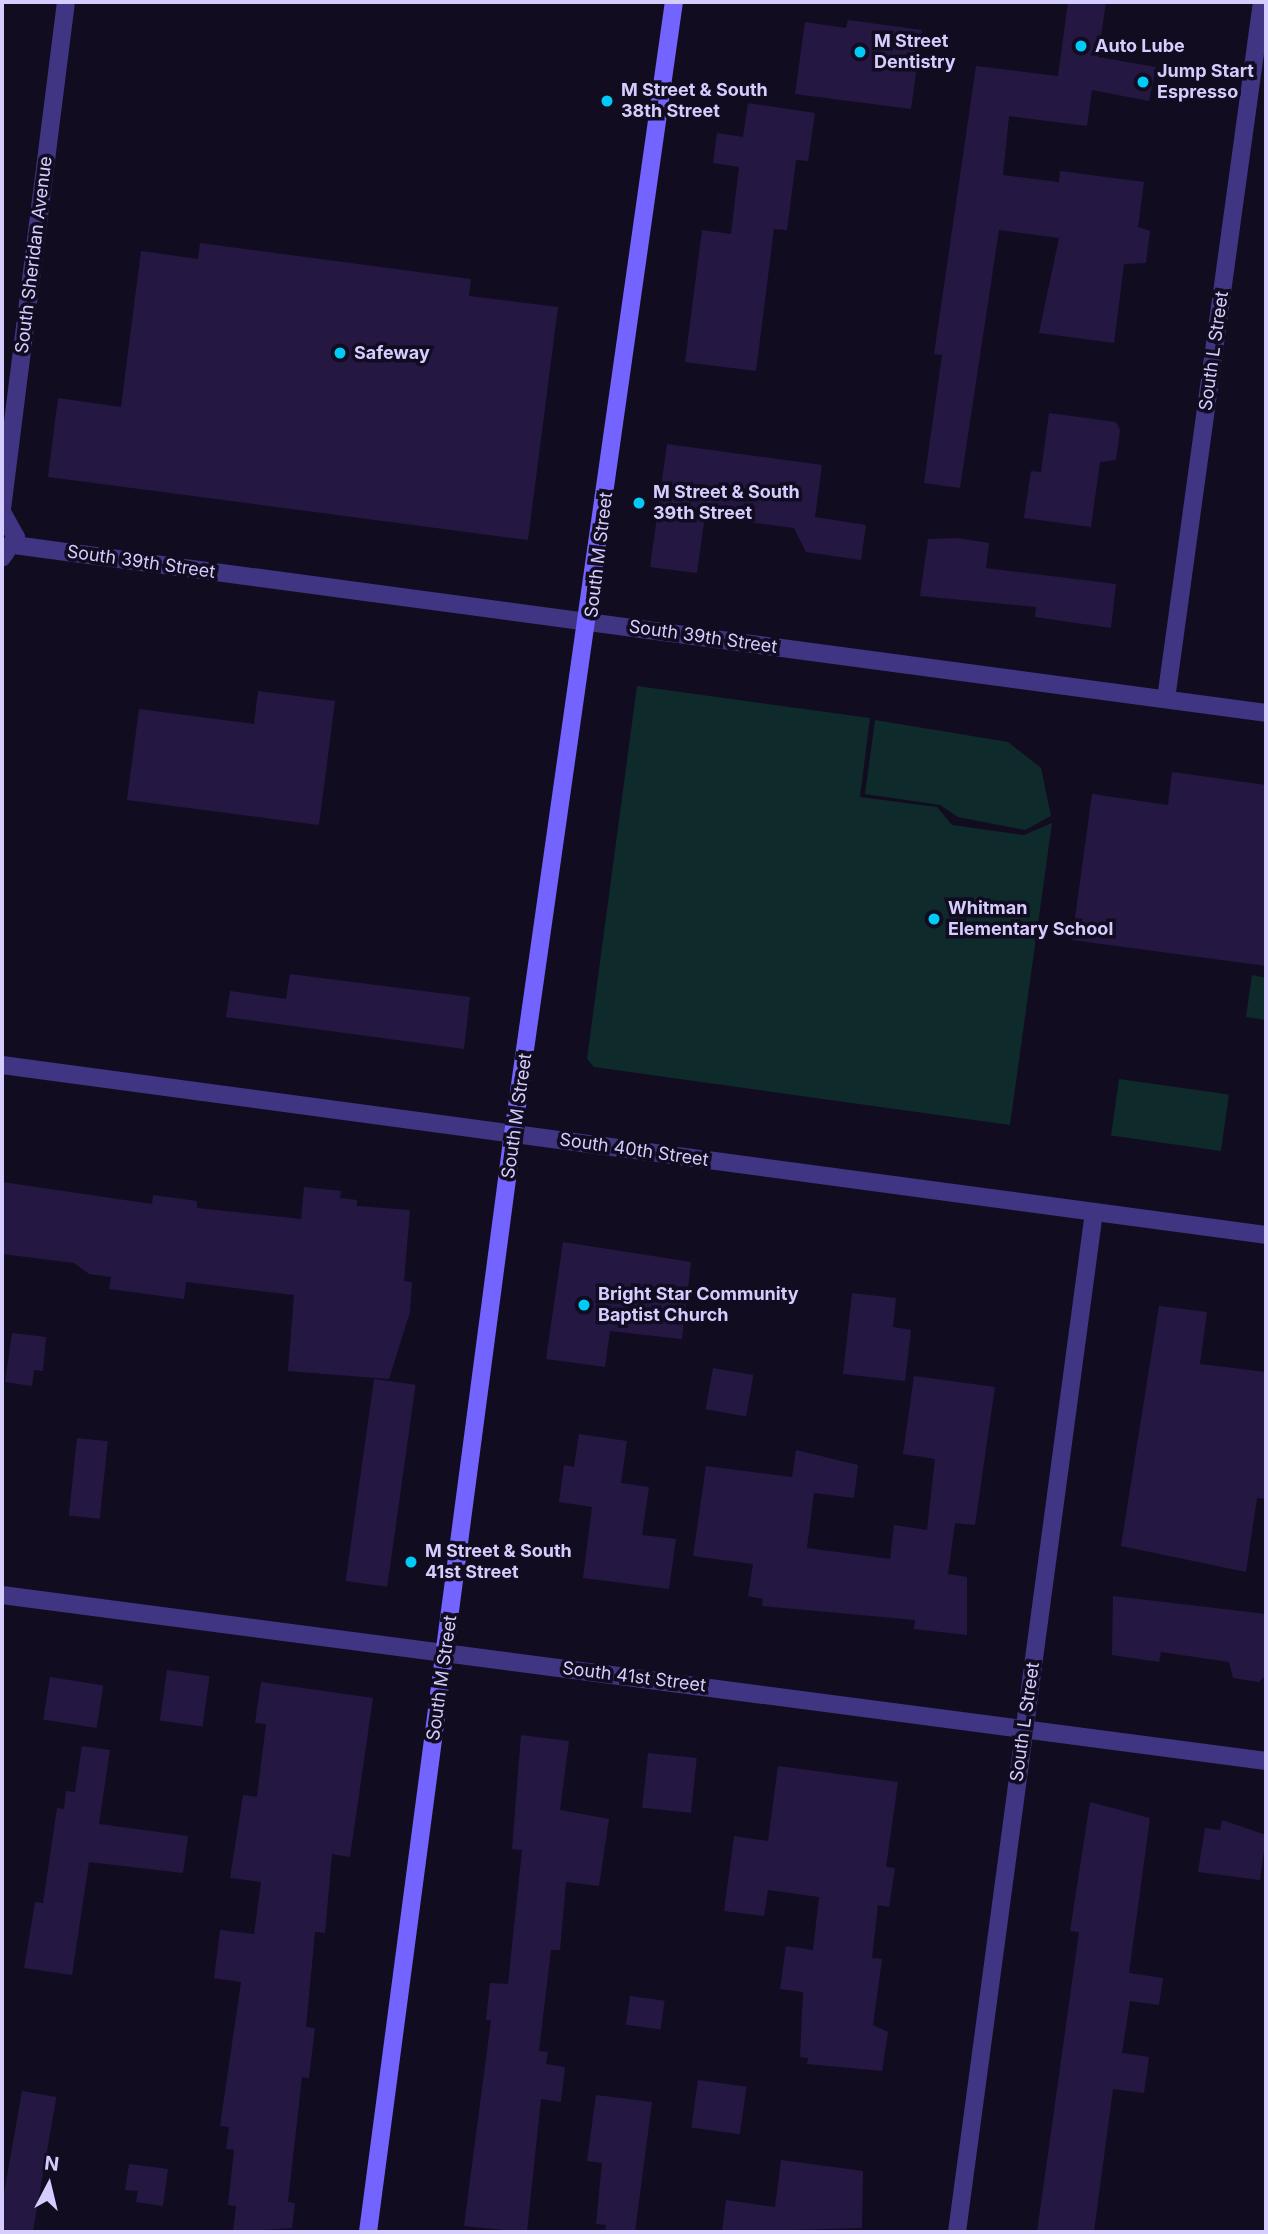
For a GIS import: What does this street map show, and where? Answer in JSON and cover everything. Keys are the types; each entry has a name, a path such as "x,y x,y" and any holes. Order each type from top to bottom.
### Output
{"street":[{"name":"South Sheridan Avenue","path":"2,511 66,2"},
{"name":"South M Street","path":"368,2232 513,1134 590,622 674,2"},
{"name":"South L Street","path":"1166,699 1262,2"},
{"path":"2,511 15,530 8,551"},
{"name":"South 39th Street","path":"8,551 590,622 1266,713"},
{"name":"South 40th Street","path":"2,1065 1266,1235"},
{"name":"South L Street","path":"957,2232 1094,1212"},
{"name":"South 41st Street","path":"2,1595 1266,1761"}],"green space":[{"path":"637,686 870,718 860,797 937,807 952,825 1024,835 1052,823 1010,1125 594,1067 587,1059"},
{"path":"875,720 1008,742 1041,768 1051,816 1025,830 958,817 940,805 865,794"},
{"path":"1252,975 1266,978 1266,1020 1246,1017"},
{"path":"1119,1079 1229,1094 1221,1151 1111,1135"}],"building":[{"path":"1068,2 1106,2 1098,57 1156,67 1149,101 1092,90 1087,126 1009,116 1003,175 1059,182 1060,171 1144,182 1138,227 1150,231 1146,263 1124,264 1114,343 1039,333 1059,238 999,230 960,488 924,483 942,355 934,354 976,66 1058,76"},
{"name":"M Street Dentistry","path":"848,20 922,30 911,109 795,94 805,22 846,28"},
{"path":"748,103 815,113 808,161 796,160 787,230 774,229 756,371 685,362 702,230 731,234 739,167 713,163 717,133 743,137"},
{"name":"Safeway","path":"200,243 471,279 469,296 558,307 528,540 48,477 58,398 121,407 141,251 198,259"},
{"path":"1049,413 1116,422 1120,430 1116,460 1100,462 1091,527 1024,518 1031,471 1041,472"},
{"path":"667,444 822,465 815,517 866,525 861,560 806,552 794,528 705,516 697,573 650,567"},
{"path":"956,538 989,543 986,568 1116,584 1111,628 1035,617 1036,607 920,596 928,539"},
{"path":"258,691 335,701 319,825 127,800 139,709 254,724"},
{"path":"1172,772 1266,785 1266,966 1072,940 1092,794 1168,805"},
{"path":"290,974 470,997 464,1049 226,1017 230,991 286,999"},
{"path":"2,1182 152,1204 153,1195 197,1201 197,1208 301,1219 304,1187 341,1191 340,1198 357,1200 357,1206 410,1210 404,1281 412,1282 410,1312 389,1379 288,1371 294,1295 186,1282 184,1299 109,1289 111,1277 89,1274 74,1263 2,1254"},
{"path":"563,1242 691,1262 682,1339 610,1331 605,1367 546,1359"},
{"path":"852,1293 896,1298 893,1327 911,1330 905,1381 843,1374"},
{"path":"1159,1306 1207,1312 1200,1364 1266,1372 1266,1499 1257,1498 1246,1572 1121,1546"},
{"path":"12,1333 46,1337 43,1371 34,1370 32,1386 5,1382"},
{"path":"713,1368 753,1375 746,1416 706,1409"},
{"path":"914,1376 995,1387 975,1525 955,1523 948,1574 967,1577 967,1635 914,1629 915,1620 762,1606 763,1599 748,1596 753,1564 693,1556 706,1466 792,1477 796,1450 858,1465 854,1498 814,1493 807,1548 890,1559 894,1525 927,1530 935,1459 903,1454"},
{"path":"374,1379 416,1385 387,1587 346,1581"},
{"path":"579,1434 627,1441 621,1483 649,1487 642,1535 676,1539 669,1589 583,1578 592,1507 559,1502 564,1465 574,1467"},
{"path":"77,1438 108,1441 100,1519 69,1516"},
{"path":"1113,1596 1266,1614 1266,1675 1259,1682 1233,1678 1229,1662 1161,1652 1159,1662 1112,1655"},
{"path":"167,1670 210,1676 202,1726 160,1721"},
{"path":"50,1677 103,1685 97,1728 43,1719"},
{"path":"261,1682 373,1698 350,1857 332,1854 325,1933 315,1932 306,2027 315,2028 309,2078 302,2077 288,2202 295,2203 292,2228 233,2232 236,2206 228,2205 234,2150 226,2149 229,2127 220,2126 241,1982 214,1978 220,1930 254,1934 261,1882 230,1878 243,1795 257,1797 266,1724 255,1723"},
{"path":"521,1735 569,1741 560,1810 609,1819 599,1886 566,1882 560,1950 551,1950 539,2051 548,2052 546,2064 565,2067 561,2102 541,2099 527,2232 464,2226 491,2020 486,2020 490,1983 508,1984 522,1850 512,1849"},
{"path":"82,1746 110,1750 99,1824 188,1836 183,1873 89,1862 72,1975 24,1968 35,1902 43,1903 57,1808 64,1809 66,1791 75,1792"},
{"path":"648,1753 697,1758 691,1813 642,1808"},
{"path":"778,1766 898,1782 886,1867 895,1868 889,1907 878,1905 872,1958 882,1959 873,2025 888,2032 882,2071 807,2064 808,2058 800,2057 803,1992 780,1989 786,1946 813,1950 819,1897 768,1890 764,1916 724,1911 734,1836 768,1841"},
{"path":"1090,1802 1150,1818 1129,1973 1163,1978 1159,2005 1130,2001 1122,2053 1149,2057 1144,2093 1113,2089 1094,2232 1037,2232 1079,1932 1070,1931"},
{"path":"1222,1820 1266,1835 1260,1880 1198,1872 1205,1828 1220,1830"},
{"path":"630,1996 665,2001 661,2030 626,2025"},
{"path":"698,2080 747,2087 740,2134 691,2128"},
{"path":"22,2091 56,2097 33,2232 2,2232 2,2204"},
{"path":"596,2095 652,2102 635,2232 605,2232 606,2225 596,2224 602,2163 587,2161"},
{"path":"781,2160 863,2171 862,2228 722,2232 726,2200 775,2207"},
{"path":"129,2164 168,2169 163,2206 136,2202 138,2191 125,2190"}],"place":[{"name":"Auto Lube","path":"1081,46"},
{"name":"M Street Dentistry","path":"860,52"},
{"name":"Jump Start Espresso","path":"1143,82"},
{"name":"M Street & South 38th Street","path":"607,101"},
{"name":"Safeway","path":"340,353"},
{"name":"M Street & South 39th Street","path":"639,503"},
{"name":"Whitman Elementary School","path":"934,919"},
{"name":"Bright Star Community Baptist Church","path":"584,1305"},
{"name":"M Street & South 41st Street","path":"411,1562"}]}
